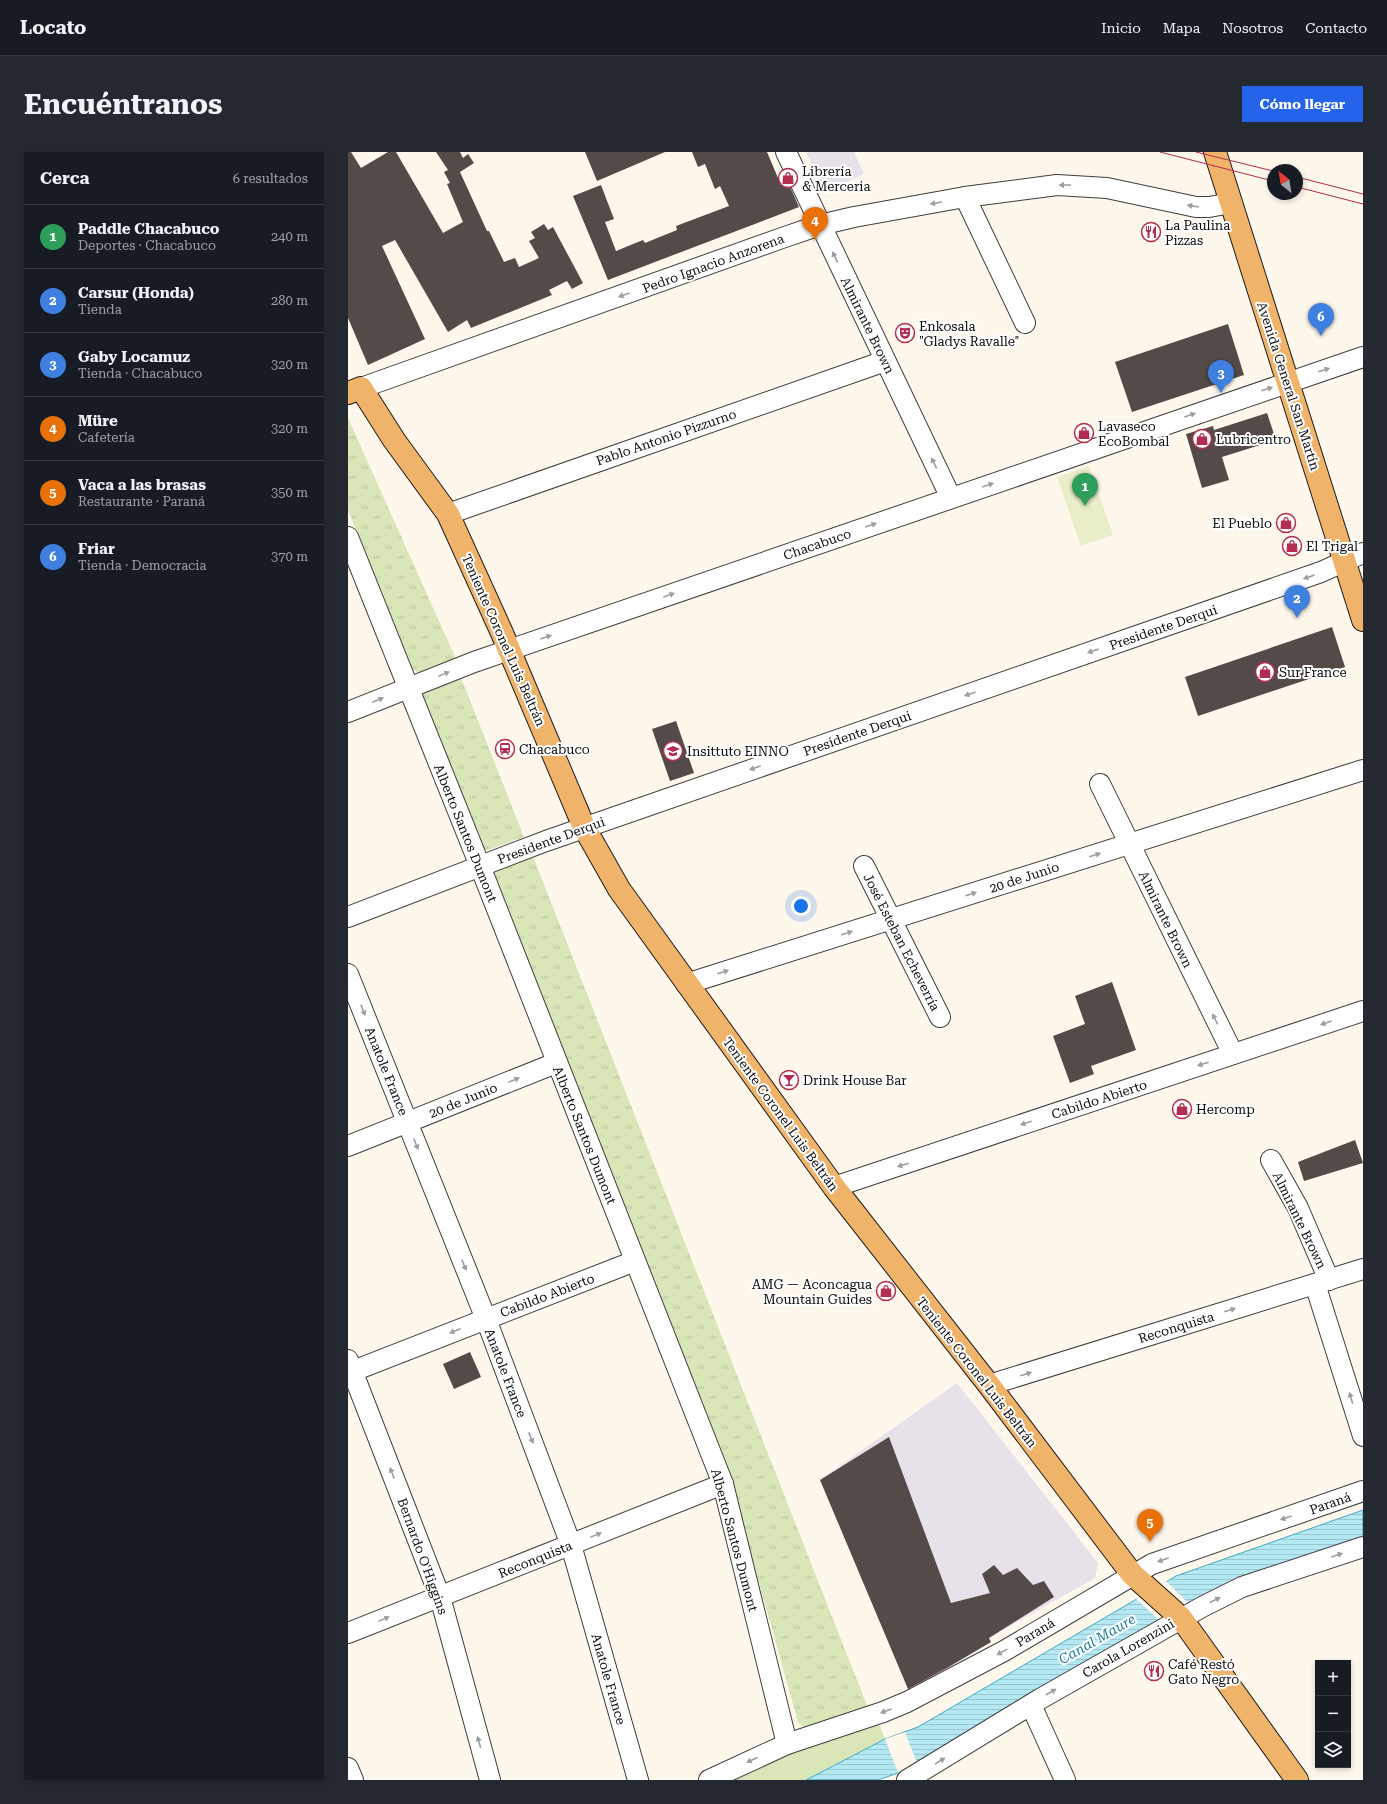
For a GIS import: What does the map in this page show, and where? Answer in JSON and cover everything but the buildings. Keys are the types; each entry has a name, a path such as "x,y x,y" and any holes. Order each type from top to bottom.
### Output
{"main road":[{"name":"Avenida General San Martín","path":"1215,152 1288,382 1354,558 1363,620"},
{"name":"Teniente Coronel Luis Beltrán","path":"354,391 394,440 448,514 509,650 584,827 619,889 686,984 776,1105 834,1188 989,1385 1132,1574 1177,1615 1296,1780"}],"street":[{"name":"Almirante Brown","path":"786,152 884,361 951,498"},
{"name":"Pedro Ignacio Anzorena","path":"354,391 820,225 854,217 965,197 1057,185 1107,188 1196,207 1209,207 1231,203"},
{"path":"965,197 1025,323"},
{"name":"Chacabuco","path":"348,712 474,662 1363,357"},
{"name":"Pablo Antonio Pizzurno","path":"448,514 884,361"},
{"name":"Alberto Santos Dumont","path":"348,537 480,866 556,1063 723,1484 787,1744"},
{"name":"Presidente Derqui","path":"348,917 584,827 1321,572 1354,558"},
{"name":"20 de Junio","path":"686,984 1363,770"},
{"name":"Almirante Brown","path":"1100,784 1233,1054"},
{"name":"José Esteban Echeverría","path":"864,866 940,1017"},
{"name":"Anatole France","path":"348,974 486,1319 571,1544 638,1780"},
{"name":"Cabildo Abierto","path":"834,1188 1363,1011"},
{"name":"20 de Junio","path":"348,1146 556,1063"},
{"name":"Almirante Brown","path":"1271,1160 1301,1215 1322,1282 1363,1436"},
{"name":"Cabildo Abierto","path":"350,1368 486,1319 635,1260"},
{"name":"Reconquista","path":"989,1385 1363,1269"},
{"name":"Bernardo O'Higgins","path":"350,1368 440,1597 490,1780"},
{"name":"Reconquista","path":"348,1633 723,1484"},
{"name":"Paraná","path":"709,1780 787,1744 883,1712 907,1702 1004,1651 1132,1574 1152,1564 1363,1491"},
{"name":"Carola Lorenzini","path":"907,1780 1177,1615 1242,1587 1363,1547"},
{"path":"1031,1704 1065,1780"},
{"path":"348,1768 353,1780"}],"shaded area":[{"path":"806,152 854,152 864,174 825,192"},
{"path":"957,1383 1098,1563 1095,1578 907,1684 821,1479"}],"green space":[{"path":"348,418 456,659 423,672 417,672 410,668 348,510"},
{"path":"1089,466 1113,535 1081,546 1057,477"},
{"path":"460,675 524,837 488,850 483,849 422,696 423,692"},
{"path":"532,854 868,1708 805,1729 798,1722 735,1497 492,872"},
{"path":"876,1724 880,1726 885,1739 805,1780 729,1780 790,1753"}],"water":[{"name":"Canal Maure","path":"1363,1510 1363,1537 1249,1576 1209,1592 898,1773 878,1780 806,1780 885,1739 918,1727 1176,1576"}],"pier":[{"path":"1166,1581 1188,1603 1159,1620 1136,1599"},
{"path":"905,1732 917,1763 898,1773 885,1739"}],"tram line":[{"path":"1160,152 1267,179"},
{"path":"1196,152 1267,170"},
{"path":"1303,179 1363,194"},
{"path":"1303,189 1363,204"}],"place":[{"name":"Librería & Merceria","path":"788,178"},
{"name":"La Paulina Pizzas","path":"1151,232"},
{"name":"Müre","path":"815,240"},
{"name":"Enkosala \"Gladys Ravalle\"","path":"905,333"},
{"name":"Friar","path":"1321,336"},
{"name":"Gaby Locamuz","path":"1221,393"},
{"name":"Lavaseco EcoBombal","path":"1084,433"},
{"name":"Lubricentro","path":"1202,439"},
{"name":"Paddle Chacabuco","path":"1085,506"},
{"name":"El Pueblo","path":"1286,523"},
{"name":"El Trigal","path":"1292,546"},
{"name":"Carsur (Honda)","path":"1297,618"},
{"name":"Sur France","path":"1265,672"},
{"name":"Chacabuco","path":"505,749"},
{"name":"Insittuto EINNO","path":"673,751"},
{"name":"Drink House Bar","path":"789,1080"},
{"name":"Hercomp","path":"1182,1109"},
{"name":"AMG — Aconcagua Mountain Guides","path":"886,1291"},
{"name":"Vaca a las brasas","path":"1150,1542"},
{"name":"Café Restó Gato Negro","path":"1154,1671"}]}
